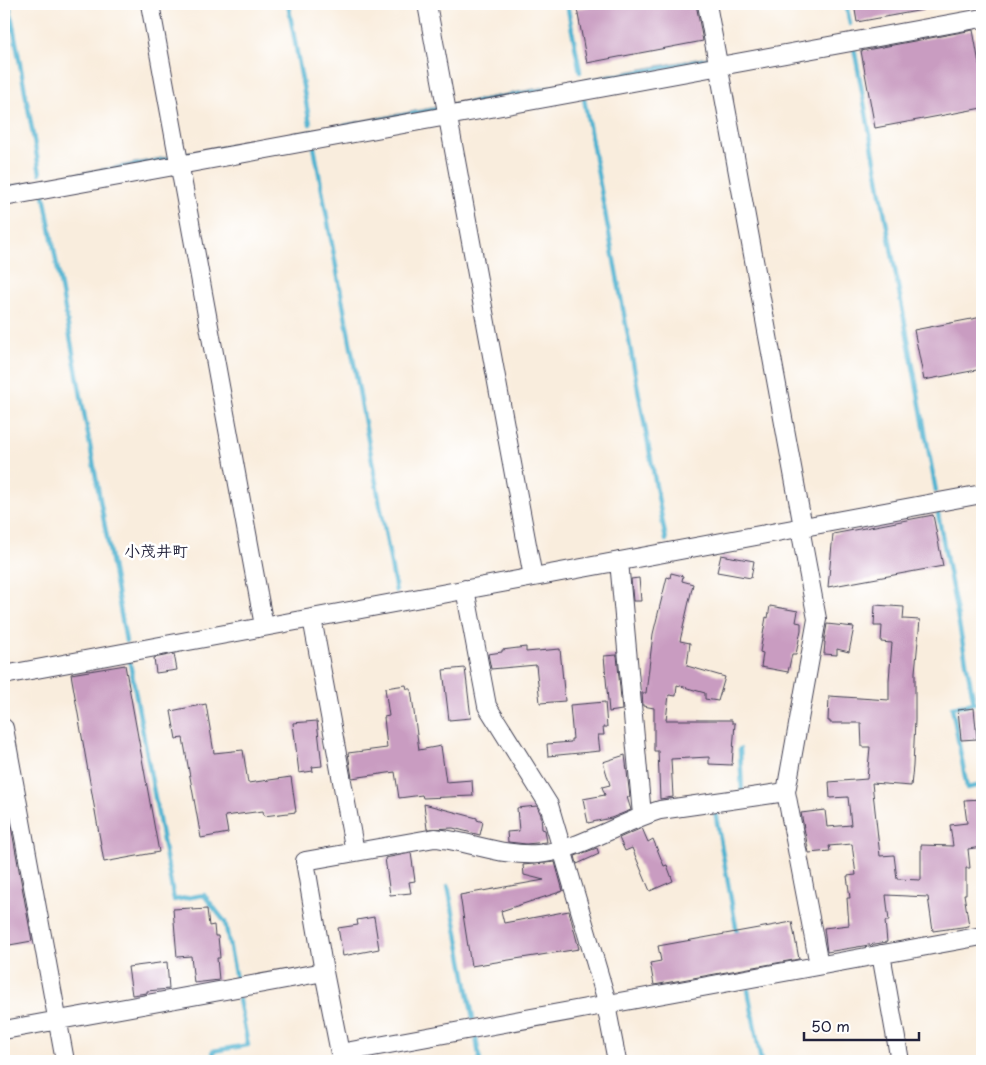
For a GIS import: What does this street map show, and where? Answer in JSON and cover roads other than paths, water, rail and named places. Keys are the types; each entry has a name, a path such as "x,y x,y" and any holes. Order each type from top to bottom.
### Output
{"street":[{"path":"150,4 264,626"},
{"path":"428,4 533,577"},
{"path":"707,4 817,619 786,792 819,965"},
{"path":"4,197 178,160 447,110 719,67 982,18"},
{"path":"4,675 982,494"},
{"path":"619,561 642,815"},
{"path":"465,589 487,706 549,805 607,1005 617,1061"},
{"path":"312,618 354,852"},
{"path":"4,728 65,1061"},
{"path":"786,792 660,810 642,815 562,850 538,854 521,854 435,838 305,861 340,1053 343,1057 607,1005 982,936"},
{"path":"880,954 900,1061"},
{"path":"4,1030 324,972"}],"water":[{"path":"712,56 713,61 4,191 4,187"}],"waterway":[{"path":"9,4 40,173"},
{"path":"288,4 310,124"},
{"path":"567,4 580,72"},
{"path":"846,4 850,24"},
{"path":"854,48 936,491"},
{"path":"584,99 666,540"},
{"path":"314,147 396,591"},
{"path":"44,195 126,641"},
{"path":"938,514 974,703 952,707 967,788 982,785"},
{"path":"130,663 174,900 204,895 225,922 236,979"},
{"path":"740,749 742,792"},
{"path":"715,811 738,938"},
{"path":"448,886 473,1018"},
{"path":"748,990 761,1061"},
{"path":"215,1061 213,1051 248,1045 239,1000"},
{"path":"476,1037 480,1061"}],"district":[{"name":"小茂井町","path":"156,550"}]}
